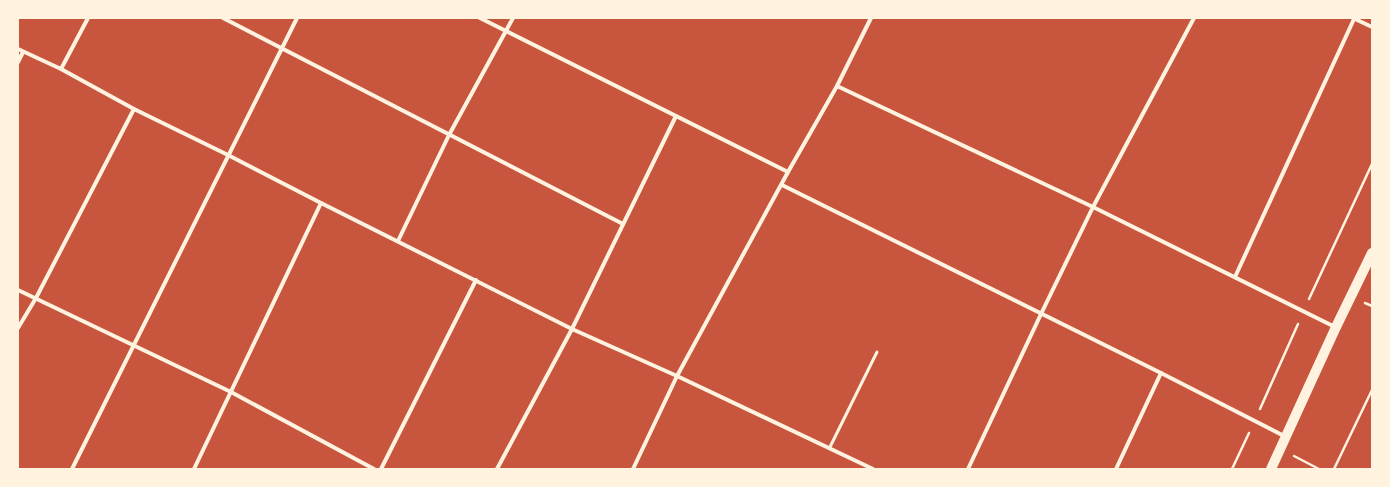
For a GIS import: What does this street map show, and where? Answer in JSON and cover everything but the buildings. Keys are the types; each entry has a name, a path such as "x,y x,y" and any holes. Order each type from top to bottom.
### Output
{"main road":[{"path":"1271,469 1336,327 1372,254"}],"street":[{"path":"61,70 88,18"},
{"path":"223,18 623,224"},
{"path":"72,469 297,18"},
{"path":"480,18 788,172"},
{"path":"398,241 449,135 513,18"},
{"path":"634,469 677,376 788,172 837,86 870,18"},
{"path":"968,469 1093,207 1194,18"},
{"path":"1235,278 1353,18 1372,27"},
{"path":"18,49 134,109 572,329 677,376 873,469"},
{"path":"18,62 23,52"},
{"path":"837,86 1093,207 1336,327"},
{"path":"18,328 36,298 134,109"},
{"path":"497,469 572,329 676,116"},
{"path":"782,185 1161,373 1286,437"},
{"path":"194,469 321,203"},
{"path":"381,469 476,280"},
{"path":"18,290 231,392 374,469"},
{"path":"1116,469 1161,373"}],"lane":[{"path":"830,448 877,352"}],"path":[{"path":"1334,469 1372,390"},
{"path":"1280,449 1319,469"}]}
